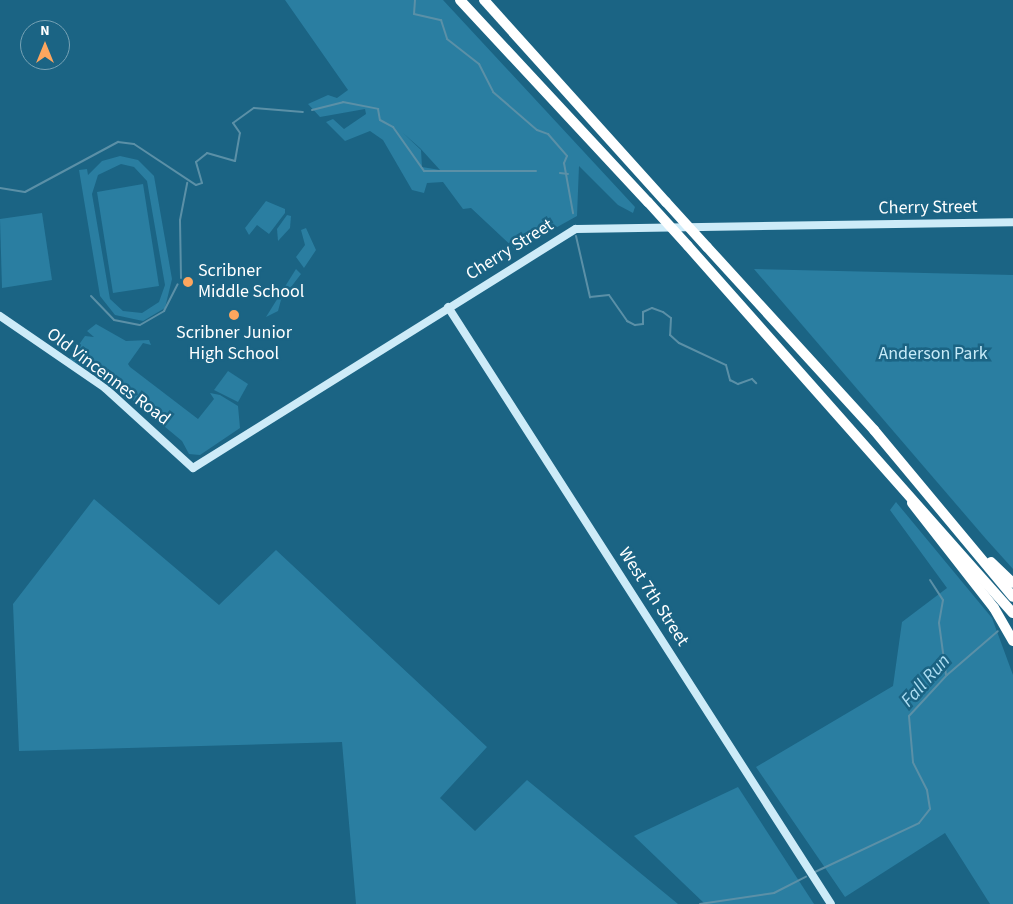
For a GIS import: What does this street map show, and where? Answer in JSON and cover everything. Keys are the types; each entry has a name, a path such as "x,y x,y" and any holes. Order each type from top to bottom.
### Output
{"highway":[{"path":"460,0 648,202 896,476 1013,613"},
{"path":"484,0 874,430 951,523 1009,586 1013,598"},
{"path":"896,476 920,516 994,608 1013,641"}],"street":[{"name":"Cherry Street","path":"193,468 562,235 585,227 1013,222"},
{"name":"West 7th Street","path":"448,307 831,904"},
{"name":"Old Vincennes Road","path":"0,316 105,388 193,468"}],"green space":[{"path":"285,0 443,0 635,207 633,213 618,205 579,166 577,216 516,250 471,208 463,209 443,182 427,183 424,193 412,190 383,140 370,131 345,141 326,122 333,119 344,129 366,114 365,109 320,117 308,104 328,95 337,98 348,90","holes":["403,133 420,148 440,170 422,167 421,150"]},
{"path":"120,156 138,160 154,176 172,279 165,308 143,321 115,315 100,296 79,170 87,169 88,175 102,161","holes":["121,164 134,167 147,181 165,285 159,302 142,313 123,311 110,299 92,194 98,175"]},
{"path":"143,184 159,286 113,293 97,192"},
{"path":"266,201 285,209 285,213 269,234 257,225 249,235 245,228"},
{"path":"42,213 52,280 2,288 0,219"},
{"path":"287,215 291,216 290,228 278,241 277,229"},
{"path":"306,228 316,250 304,268 296,257 305,245 301,230"},
{"path":"296,269 301,274 281,300 278,311 266,317"},
{"name":"Anderson Park","path":"754,269 1013,275 1013,569 986,539"},
{"path":"96,324 126,341 149,340 151,345 143,343 128,364 130,367 198,419 214,399 210,393 220,395 238,406 240,428 200,455 189,454 182,441 111,382 69,359 85,336 94,337 87,331"},
{"path":"228,371 248,384 238,402 214,390"},
{"path":"94,499 219,605 276,550 487,747 440,798 475,831 527,780 678,904 356,904 342,742 19,751 13,604"},
{"path":"896,502 992,618 1013,675 1013,904 990,904 945,833 845,897 756,767 893,686 902,622 947,588 890,510"},
{"path":"738,787 814,904 705,904 634,836"}],"waterway":[{"path":"415,0 414,14 441,20 447,39 479,64 493,92 537,130 548,134 567,156 564,163 573,213"},
{"path":"312,110 343,102 378,109 380,120 393,127 424,171 536,171"},
{"path":"0,188 25,192 118,142 134,144 196,185 202,183 196,162 207,153 235,161 240,133 233,123 254,108 303,112"},
{"path":"560,173 568,174"},
{"path":"181,278 180,220 187,183"},
{"path":"576,236 590,297 609,295 627,321 635,325 643,324 643,312 652,308 663,312 671,318 670,335 679,343 726,365 730,380 738,384 752,379 756,383"},
{"path":"91,296 114,320 140,325 164,311 178,284"},
{"path":"930,580 943,600 939,623 946,675"},
{"name":"Fall Run","path":"815,872 919,823 930,809 927,790 913,762 909,716 947,675 998,631"},
{"name":"Fall Run","path":"700,904 774,893 806,877"}],"place":[{"name":"Scribner Middle School","path":"188,282"},
{"name":"Scribner Junior High School","path":"234,315"}]}
